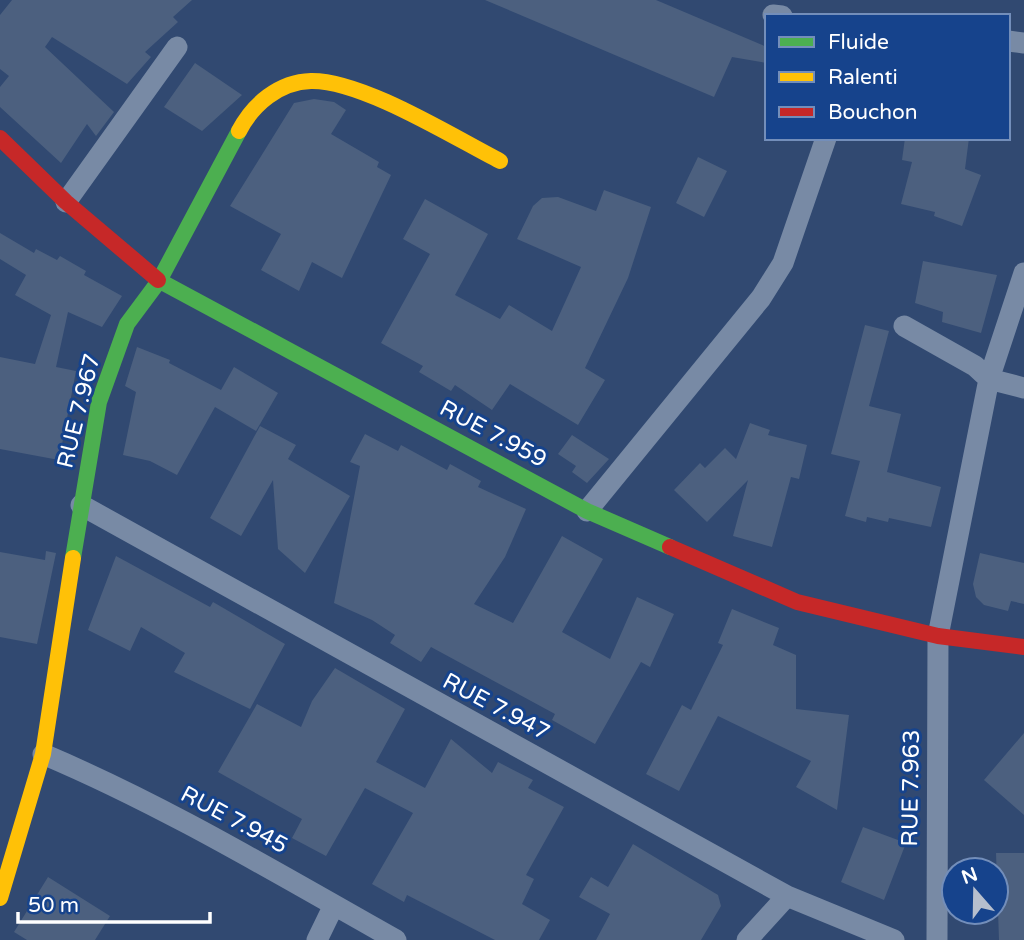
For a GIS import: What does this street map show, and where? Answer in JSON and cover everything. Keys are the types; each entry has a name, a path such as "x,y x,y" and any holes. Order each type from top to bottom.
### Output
{"street":[{"path":"66,202 177,47"},
{"name":"RUE 7.967","path":"0,898 43,754 99,402 127,324 159,281 237,129 261,100 290,85 315,80 341,86 412,116 500,161"},
{"name":"RUE 7.959","path":"0,138 66,202 159,281 587,511 797,602 938,636 1024,647"},
{"path":"587,511 761,298 783,263 824,140"},
{"name":"RUE 7.963","path":"937,940 938,636 989,379 1024,273"},
{"path":"904,326 975,366 989,379 1024,388"},
{"name":"RUE 7.947","path":"81,505 787,896 894,940"},
{"name":"RUE 7.945","path":"43,754 142,801 396,940"},
{"path":"747,940 787,896"},
{"path":"317,940 334,905"}],"building":[{"path":"12,0 192,0 173,17 178,22 145,52 151,57 127,84 52,37 45,47 114,112 96,136 87,124 61,163 0,107 0,87 9,76 0,69 0,15"},
{"path":"485,0 656,0 765,46 765,63 732,57 714,97"},
{"path":"195,63 242,95 202,131 164,107"},
{"path":"314,99 334,102 346,110 331,134 379,162 377,167 391,175 342,278 312,262 299,291 261,270 281,234 230,206 294,103"},
{"path":"905,140 969,140 965,169 981,175 962,226 934,216 935,212 901,204 912,162 902,160"},
{"path":"698,157 727,171 704,217 676,203"},
{"path":"604,190 651,207 628,278 585,368 605,380 578,425 510,384 492,410 455,385 451,391 419,372 423,366 381,343 430,254 403,239 425,199 488,234 455,295 500,319 509,305 552,331 581,267 517,239 533,206 542,198 558,197 596,211"},
{"path":"0,233 34,253 36,249 57,260 60,256 86,271 84,275 122,296 102,327 68,312 56,367 76,371 59,460 0,449 0,357 35,364 51,315 15,295 26,275 0,259"},
{"path":"923,261 997,275 981,333 942,322 943,312 915,303"},
{"path":"865,325 889,331 869,406 901,414 887,472 941,487 931,527 889,518 888,522 867,517 866,522 845,516 860,461 831,454"},
{"path":"137,347 170,360 169,363 221,390 234,367 278,393 256,431 215,407 177,475 150,461 123,455 136,392 125,386"},
{"path":"750,423 770,430 768,435 807,445 799,479 791,477 772,547 733,536 748,480 707,522 674,490 700,463 705,468 725,448 736,459"},
{"path":"260,426 296,445 288,459 350,496 305,573 278,549 273,480 241,536 210,518"},
{"path":"365,434 398,451 401,445 447,470 450,464 481,481 478,487 526,509 505,557 474,604 513,623 562,536 603,559 562,632 610,659 637,597 674,614 650,667 641,662 595,744 552,720 555,714 431,647 421,662 390,643 395,635 372,620 334,603 360,466 350,462"},
{"path":"572,435 609,459 587,483 572,472 576,466 558,454"},
{"path":"46,551 56,553 37,644 0,637 0,552 45,560"},
{"path":"980,553 1024,563 1024,604 1011,601 1008,611 984,605 976,597 973,584"},
{"path":"116,556 210,607 213,602 285,644 250,709 174,672 185,653 141,627 130,651 88,630"},
{"path":"732,609 779,628 773,645 796,655 796,709 849,715 837,810 796,787 811,761 718,716 679,791 646,774 682,705 691,710 723,645 718,643"},
{"path":"335,668 405,709 376,762 425,788 451,739 492,773 498,762 533,780 528,788 564,807 526,875 534,879 522,904 550,920 539,940 495,940 407,895 404,902 372,884 413,813 365,788 326,856 292,838 302,819 218,772 257,704 301,727 312,701"},
{"path":"1024,733 1024,815 984,780"},
{"path":"863,827 906,843 884,900 841,882"},
{"path":"633,844 718,895 721,906 701,940 596,940 610,914 579,897 591,877 608,887"},
{"path":"996,853 1024,853 1024,940 999,940 999,926 1010,926 1010,856 996,856"},
{"path":"48,877 110,916 95,940 27,940 14,932"}],"traffic: fast":[{"path":"73,558 99,402 127,324 159,281 239,131"},
{"path":"158,280 587,511 670,547"}],"traffic: slow":[{"path":"239,131 259,104 278,90 299,82 332,83 407,112 500,161"},
{"path":"0,898 43,754 73,558"}],"traffic: jam":[{"path":"0,138 66,202 158,280"},
{"path":"670,547 797,602 938,636 1024,647"}]}
